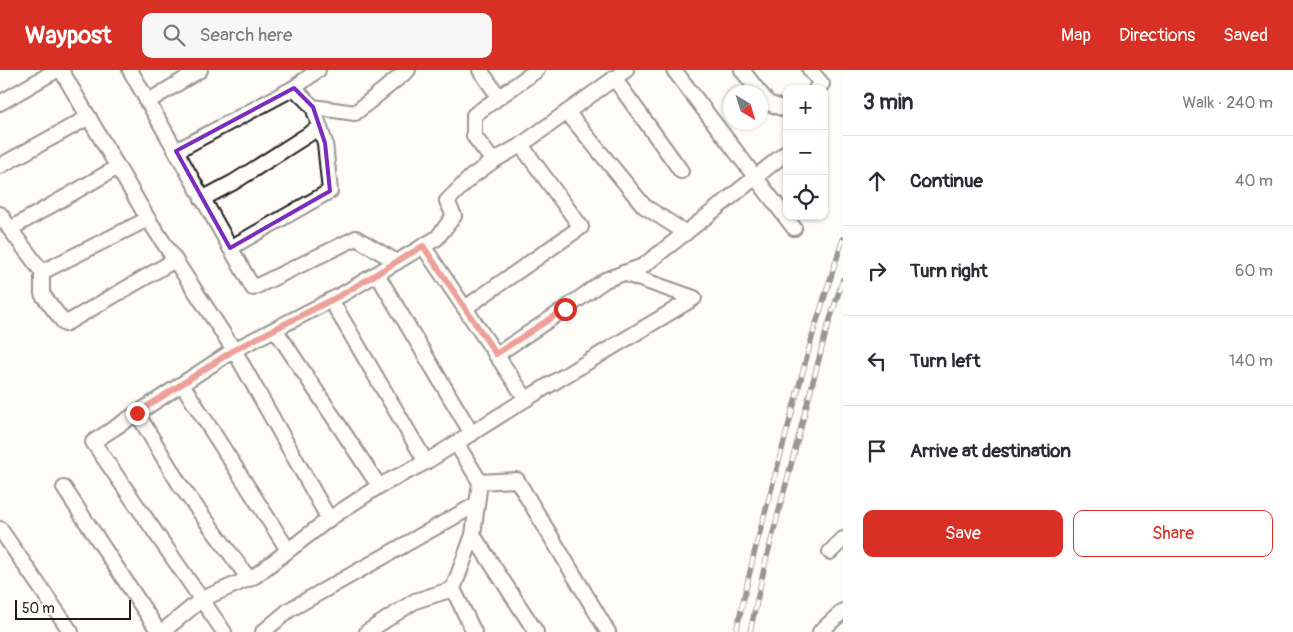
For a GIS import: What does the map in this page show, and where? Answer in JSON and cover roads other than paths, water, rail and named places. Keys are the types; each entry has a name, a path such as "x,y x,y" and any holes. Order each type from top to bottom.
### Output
{"street":[{"path":"0,103 57,70"},
{"path":"61,70 148,219 234,350 329,519"},
{"path":"130,70 253,288 356,238 397,262"},
{"path":"147,102 200,70"},
{"path":"176,151 294,88 318,70"},
{"path":"313,107 356,113 408,70"},
{"path":"480,70 499,97"},
{"path":"493,161 474,136 474,115 536,70"},
{"path":"224,632 93,442 234,350 331,300 437,238 454,216 447,201 471,177 493,161 521,145 626,70"},
{"path":"674,70 794,228"},
{"path":"742,70 754,85"},
{"path":"810,70 822,84 821,85"},
{"path":"614,78 681,171"},
{"path":"230,248 330,191 325,143 320,127 313,107 294,88"},
{"path":"768,103 783,109"},
{"path":"566,112 644,206 686,233"},
{"path":"0,166 89,117"},
{"path":"202,199 234,182 320,127"},
{"path":"465,308 582,226 521,145"},
{"path":"496,354 565,309 605,280 643,266 783,155"},
{"path":"10,229 118,167"},
{"path":"0,214 42,272 42,294 65,324 175,260"},
{"path":"42,272 148,219"},
{"path":"423,246 526,400"},
{"path":"64,488 160,632 202,599 255,576 329,519 379,486 426,462 694,298 623,273"},
{"path":"377,274 472,434"},
{"path":"331,300 426,462"},
{"path":"275,329 379,486"},
{"path":"182,384 288,550"},
{"path":"137,413 180,485 249,579"},
{"path":"456,443 480,482 473,535 453,589 471,631"},
{"path":"480,482 517,480 608,632"},
{"path":"263,632 288,610 477,504"},
{"path":"0,529 71,632"},
{"path":"473,535 536,632"},
{"path":"830,552 843,538"},
{"path":"367,632 416,601 453,589"},
{"path":"820,632 843,611"}],"railway":[{"path":"736,632 754,554 814,330 843,239"},
{"path":"750,632 766,560 826,332 843,279"}]}
